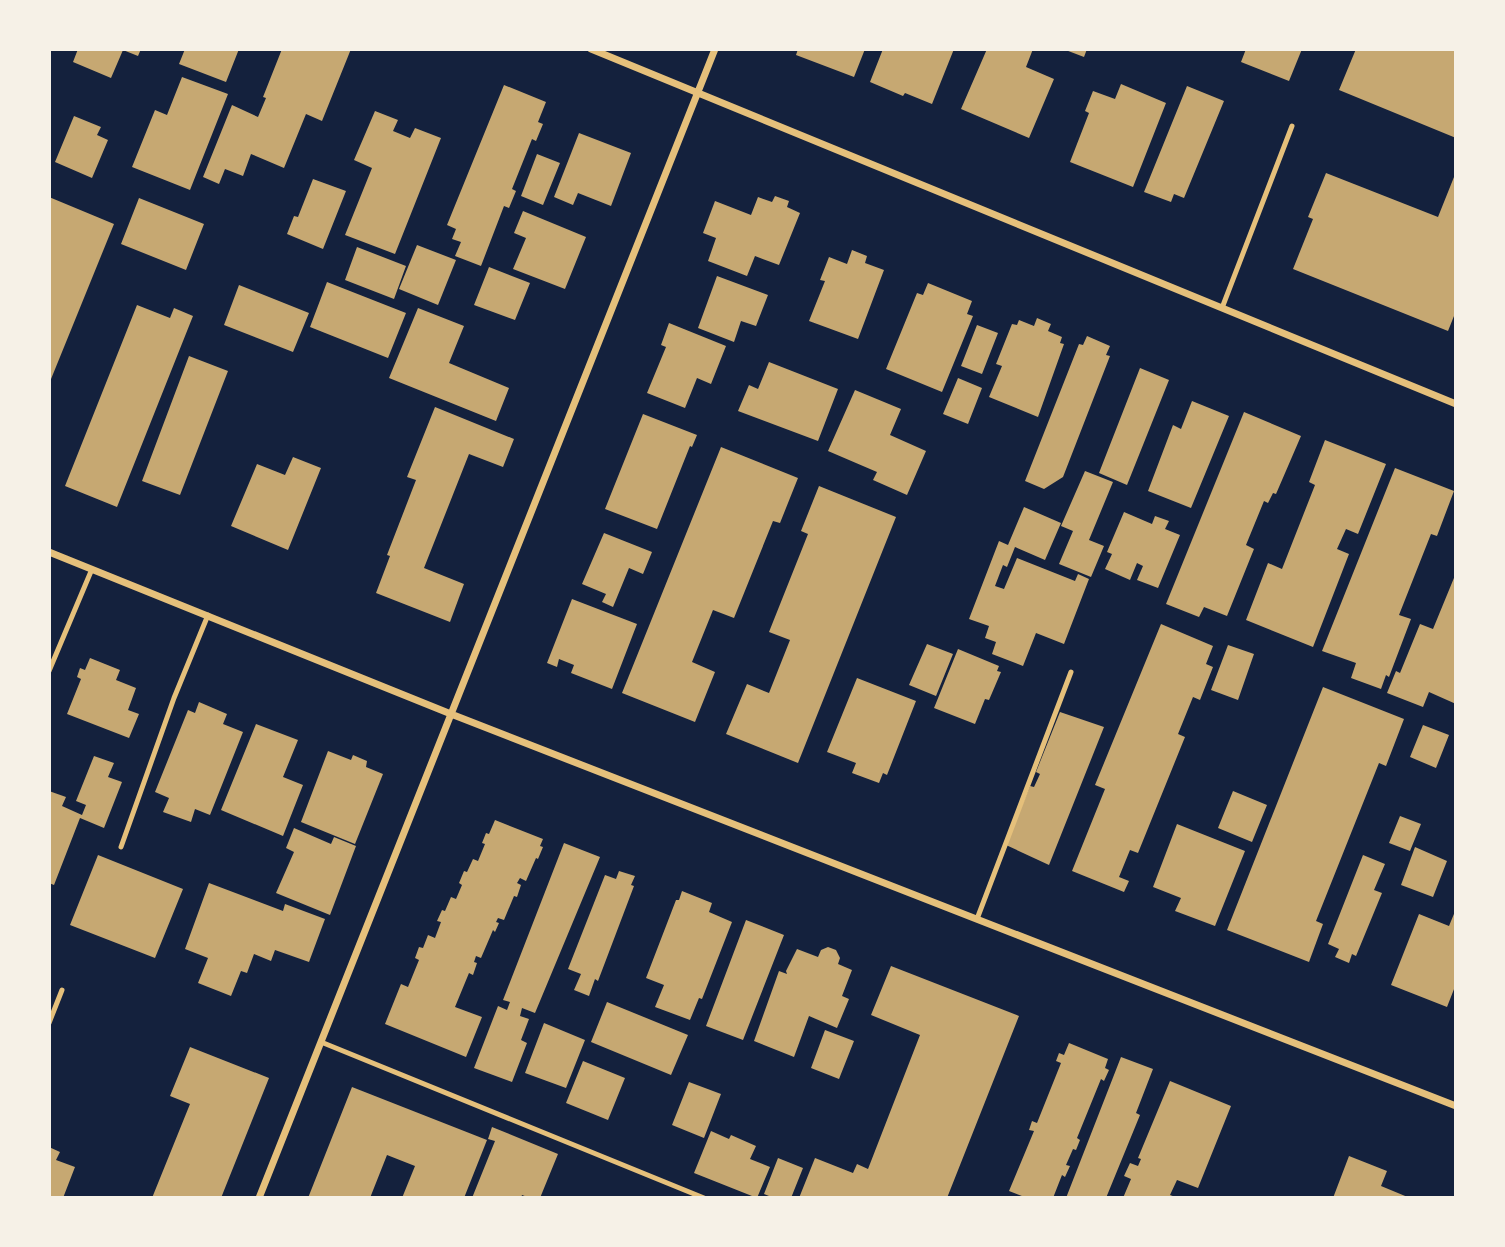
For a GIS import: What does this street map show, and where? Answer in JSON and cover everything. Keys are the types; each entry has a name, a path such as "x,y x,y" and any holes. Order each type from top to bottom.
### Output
{"street":[{"path":"591,49 1456,404"},
{"path":"259,1198 715,49"},
{"path":"49,552 451,713 1456,1106"}],"lane":[{"path":"1222,308 1292,126"},
{"path":"49,671 92,569"},
{"path":"121,847 174,698 208,615"},
{"path":"977,919 1071,671"},
{"path":"49,1023 62,990"},
{"path":"321,1042 704,1198"}],"building":[{"path":"78,49 141,49 138,56 123,50 111,78 73,62"},
{"path":"185,49 239,49 226,82 179,64"},
{"path":"282,49 351,49 322,121 306,114 284,168 251,154 243,176 225,169 219,184 203,177 232,105 258,117"},
{"path":"798,49 865,49 854,77 796,55"},
{"path":"883,49 954,49 932,104 905,93 903,96 870,82"},
{"path":"987,49 1033,49 1026,67 1054,79 1029,138 961,109"},
{"path":"1063,49 1087,49 1084,57"},
{"path":"1246,49 1302,49 1289,81 1241,62"},
{"path":"1356,49 1456,49 1456,138 1339,90"},
{"path":"182,77 228,94 190,190 132,167 155,110 167,115"},
{"path":"1121,84 1166,103 1133,187 1070,162 1089,113 1085,111 1093,91 1115,99"},
{"path":"504,85 546,102 538,122 543,124 536,141 532,139 512,189 516,191 509,208 504,206 481,266 455,256 461,242 452,239 456,229 447,225"},
{"path":"1187,86 1224,101 1184,198 1174,194 1171,202 1144,192"},
{"path":"375,111 398,120 393,131 410,138 415,128 441,138 395,254 345,235 372,168 354,160"},
{"path":"74,116 101,127 97,135 108,140 92,178 55,162"},
{"path":"579,133 631,153 611,206 578,193 573,205 554,197"},
{"path":"537,154 560,163 543,205 521,196"},
{"path":"1456,172 1456,311 1448,331 1293,269 1313,219 1308,217 1326,173 1438,217"},
{"path":"313,179 346,191 323,249 287,234 294,216 298,217"},
{"path":"775,196 789,201 787,207 800,213 779,265 755,256 747,276 708,261 716,238 703,233 715,201 751,215 758,197 772,202"},
{"path":"49,197 114,224 49,384"},
{"path":"139,198 204,224 186,270 121,244"},
{"path":"523,211 586,237 565,289 513,269 526,238 514,233"},
{"path":"417,245 456,260 438,305 399,289"},
{"path":"357,247 406,266 394,299 345,280"},
{"path":"852,250 867,256 865,263 884,270 858,339 809,321 825,281 820,280 829,257 847,264"},
{"path":"489,267 530,283 515,320 474,305"},
{"path":"717,276 768,295 756,326 741,321 734,342 698,328"},
{"path":"327,282 406,313 388,358 310,327"},
{"path":"928,283 972,301 967,314 973,316 942,392 886,369 917,293 923,295"},
{"path":"239,285 309,313 293,352 224,325"},
{"path":"137,305 170,318 174,308 193,316 117,507 65,486"},
{"path":"418,308 464,326 449,363 509,388 496,421 389,378"},
{"path":"1037,318 1051,324 1048,331 1062,337 1060,343 1064,344 1038,417 989,397 1002,366 996,364 1012,324 1017,325 1019,320 1034,326"},
{"path":"669,323 726,346 711,384 697,378 685,408 647,393 666,347 661,345"},
{"path":"977,325 998,333 982,374 961,366"},
{"path":"1087,336 1110,346 1106,355 1110,356 1063,477 1044,489 1025,481 1079,344 1083,345"},
{"path":"189,356 228,371 180,495 142,481"},
{"path":"769,362 838,389 818,441 738,411 749,385 758,389"},
{"path":"1140,368 1169,380 1127,485 1099,473"},
{"path":"958,378 982,388 968,424 943,414"},
{"path":"855,390 901,409 890,435 926,451 907,495 873,480 877,472 828,451"},
{"path":"1192,401 1229,416 1191,508 1148,491 1173,425 1181,429"},
{"path":"435,407 514,439 503,467 469,454 424,568 464,584 450,622 376,593 390,556 387,555 416,480 407,477"},
{"path":"1244,412 1301,436 1276,494 1273,493 1268,503 1264,501 1246,545 1254,549 1227,616 1204,607 1199,617 1166,604"},
{"path":"643,414 697,435 692,447 690,446 657,529 605,509"},
{"path":"1325,440 1386,464 1358,534 1346,529 1337,549 1349,554 1313,647 1246,620 1268,563 1282,569 1315,485 1309,482"},
{"path":"721,447 798,478 780,523 773,521 734,618 713,610 692,662 715,672 695,722 622,693"},
{"path":"293,457 321,468 288,550 231,526 257,464 285,475"},
{"path":"1395,468 1454,491 1437,536 1431,534 1399,615 1411,619 1389,677 1386,675 1381,689 1351,678 1356,663 1322,651"},
{"path":"1085,471 1113,482 1089,540 1104,546 1091,577 1059,564 1073,531 1061,526"},
{"path":"819,486 896,517 798,763 726,734 747,684 769,693 790,640 769,632 808,534 801,531"},
{"path":"1024,507 1061,523 1045,560 1015,547 1007,567 1003,565 995,586 1004,589 1017,558 1075,581 1078,574 1089,579 1064,644 1036,633 1023,666 992,654 996,642 985,638 989,626 969,619 999,541 1008,545"},
{"path":"1124,512 1152,524 1155,516 1169,521 1165,529 1180,535 1158,588 1137,580 1143,566 1137,563 1130,580 1105,569 1112,554 1107,552"},
{"path":"604,533 652,552 643,574 629,568 613,607 602,602 606,594 582,584"},
{"path":"1456,573 1456,704 1429,692 1423,707 1387,693 1396,671 1400,673 1420,624 1433,629"},
{"path":"572,599 637,624 612,689 571,673 574,665 559,659 557,667 547,663"},
{"path":"1161,624 1213,646 1206,664 1213,667 1200,700 1193,697 1178,734 1185,737 1138,853 1130,850 1119,877 1129,881 1124,892 1072,871 1105,789 1095,785"},
{"path":"927,644 953,654 936,696 909,685"},
{"path":"1228,645 1254,654 1238,700 1211,690"},
{"path":"958,649 999,666 997,671 1001,672 989,700 985,699 975,724 934,708"},
{"path":"90,658 120,670 116,680 136,688 128,710 139,714 129,738 67,714 81,679 77,677 80,668 85,670"},
{"path":"857,678 916,701 887,775 883,773 879,783 852,773 856,763 827,752"},
{"path":"1323,687 1404,719 1386,766 1379,763 1316,921 1323,924 1309,962 1227,930"},
{"path":"199,702 227,714 223,724 243,732 210,815 195,809 191,822 163,812 169,798 155,792 188,710 195,713"},
{"path":"1060,712 1104,727 1049,865 1006,845 1030,786 1034,787 1040,774 1036,772"},
{"path":"256,724 298,740 283,777 303,785 283,836 221,810"},
{"path":"1423,725 1449,735 1436,768 1410,757"},
{"path":"328,751 351,760 353,755 367,761 366,767 383,774 355,844 301,822"},
{"path":"94,756 114,763 108,777 122,782 104,828 80,818 54,885 49,883 49,791 66,797 62,806 82,815 86,805 76,801"},
{"path":"1233,791 1267,805 1252,842 1218,828"},
{"path":"1400,816 1421,824 1410,851 1389,843"},
{"path":"495,820 543,839 540,846 543,847 526,881 520,878 517,883 521,885 517,897 514,896 504,920 498,918 496,922 499,923 495,932 493,930 481,958 476,956 473,975 469,973 455,1007 482,1017 466,1057 385,1024 401,984 408,987 419,960 415,958 419,947 423,948 428,935 435,938 441,922 437,921 442,910 445,911 451,897 456,899 464,871 467,872 473,859 478,861 486,833 489,834"},
{"path":"1177,824 1245,851 1215,926 1175,911 1181,898 1153,887"},
{"path":"294,828 331,844 334,837 356,846 330,915 276,893 294,852 286,848"},
{"path":"564,843 600,857 535,1013 522,1008 520,1016 529,1019 521,1040 527,1043 512,1082 474,1068 498,1006 507,1010 510,1002 503,1000"},
{"path":"1415,847 1447,861 1433,897 1401,885"},
{"path":"98,855 183,889 155,958 70,925"},
{"path":"1363,855 1385,864 1374,890 1382,893 1356,956 1352,954 1349,963 1335,957 1339,949 1328,944"},
{"path":"619,871 635,876 631,885 634,886 598,981 595,979 589,996 574,990 581,974 568,969 605,875 616,879"},
{"path":"209,883 283,911 285,904 325,919 309,962 275,950 271,961 254,954 247,973 241,971 231,996 198,983 208,958 185,949"},
{"path":"682,891 712,903 709,912 732,922 702,999 699,998 690,1020 655,1007 664,985 646,978 676,900 679,900"},
{"path":"1456,909 1456,984 1447,1007 1391,985 1419,914 1449,926"},
{"path":"746,920 784,935 743,1040 706,1026"},
{"path":"828,947 836,950 840,958 838,964 852,970 842,996 849,999 837,1028 809,1016 794,1057 754,1041 779,971 787,974 797,949 818,957 821,950"},
{"path":"891,966 1019,1016 947,1198 799,1198 815,1158 853,1173 857,1164 868,1169 920,1035 871,1015"},
{"path":"607,1002 688,1035 671,1075 591,1042"},
{"path":"544,1023 585,1040 566,1088 525,1073"},
{"path":"825,1030 854,1041 839,1079 811,1068"},
{"path":"1069,1043 1108,1059 1105,1068 1109,1070 1104,1081 1101,1079 1077,1138 1080,1140 1076,1150 1073,1149 1066,1165 1070,1166 1065,1177 1062,1175 1053,1198 1027,1198 1009,1191 1034,1131 1029,1130 1032,1121 1037,1123 1061,1063 1056,1061 1059,1053 1064,1055"},
{"path":"190,1047 269,1078 221,1198 152,1198 190,1104 170,1096"},
{"path":"1121,1057 1153,1069 1136,1113 1140,1115 1106,1198 1066,1198"},
{"path":"583,1061 625,1078 608,1120 566,1103"},
{"path":"1170,1081 1231,1106 1198,1188 1177,1180 1170,1195 1178,1198 1123,1198 1131,1179 1124,1176 1130,1163 1138,1166 1141,1159 1138,1158"},
{"path":"689,1082 721,1094 704,1138 672,1125"},
{"path":"352,1087 487,1140 464,1198 402,1198 415,1166 387,1155 370,1198 308,1198"},
{"path":"492,1127 558,1154 540,1198 522,1195 521,1198 472,1198 495,1141 488,1139"},
{"path":"711,1131 729,1139 731,1135 756,1146 750,1159 770,1167 757,1198 694,1173"},
{"path":"49,1147 60,1152 56,1160 75,1167 63,1198 49,1198"},
{"path":"1349,1156 1387,1171 1381,1186 1410,1198 1333,1198"},
{"path":"778,1158 803,1168 791,1198 774,1198 764,1194"}]}
